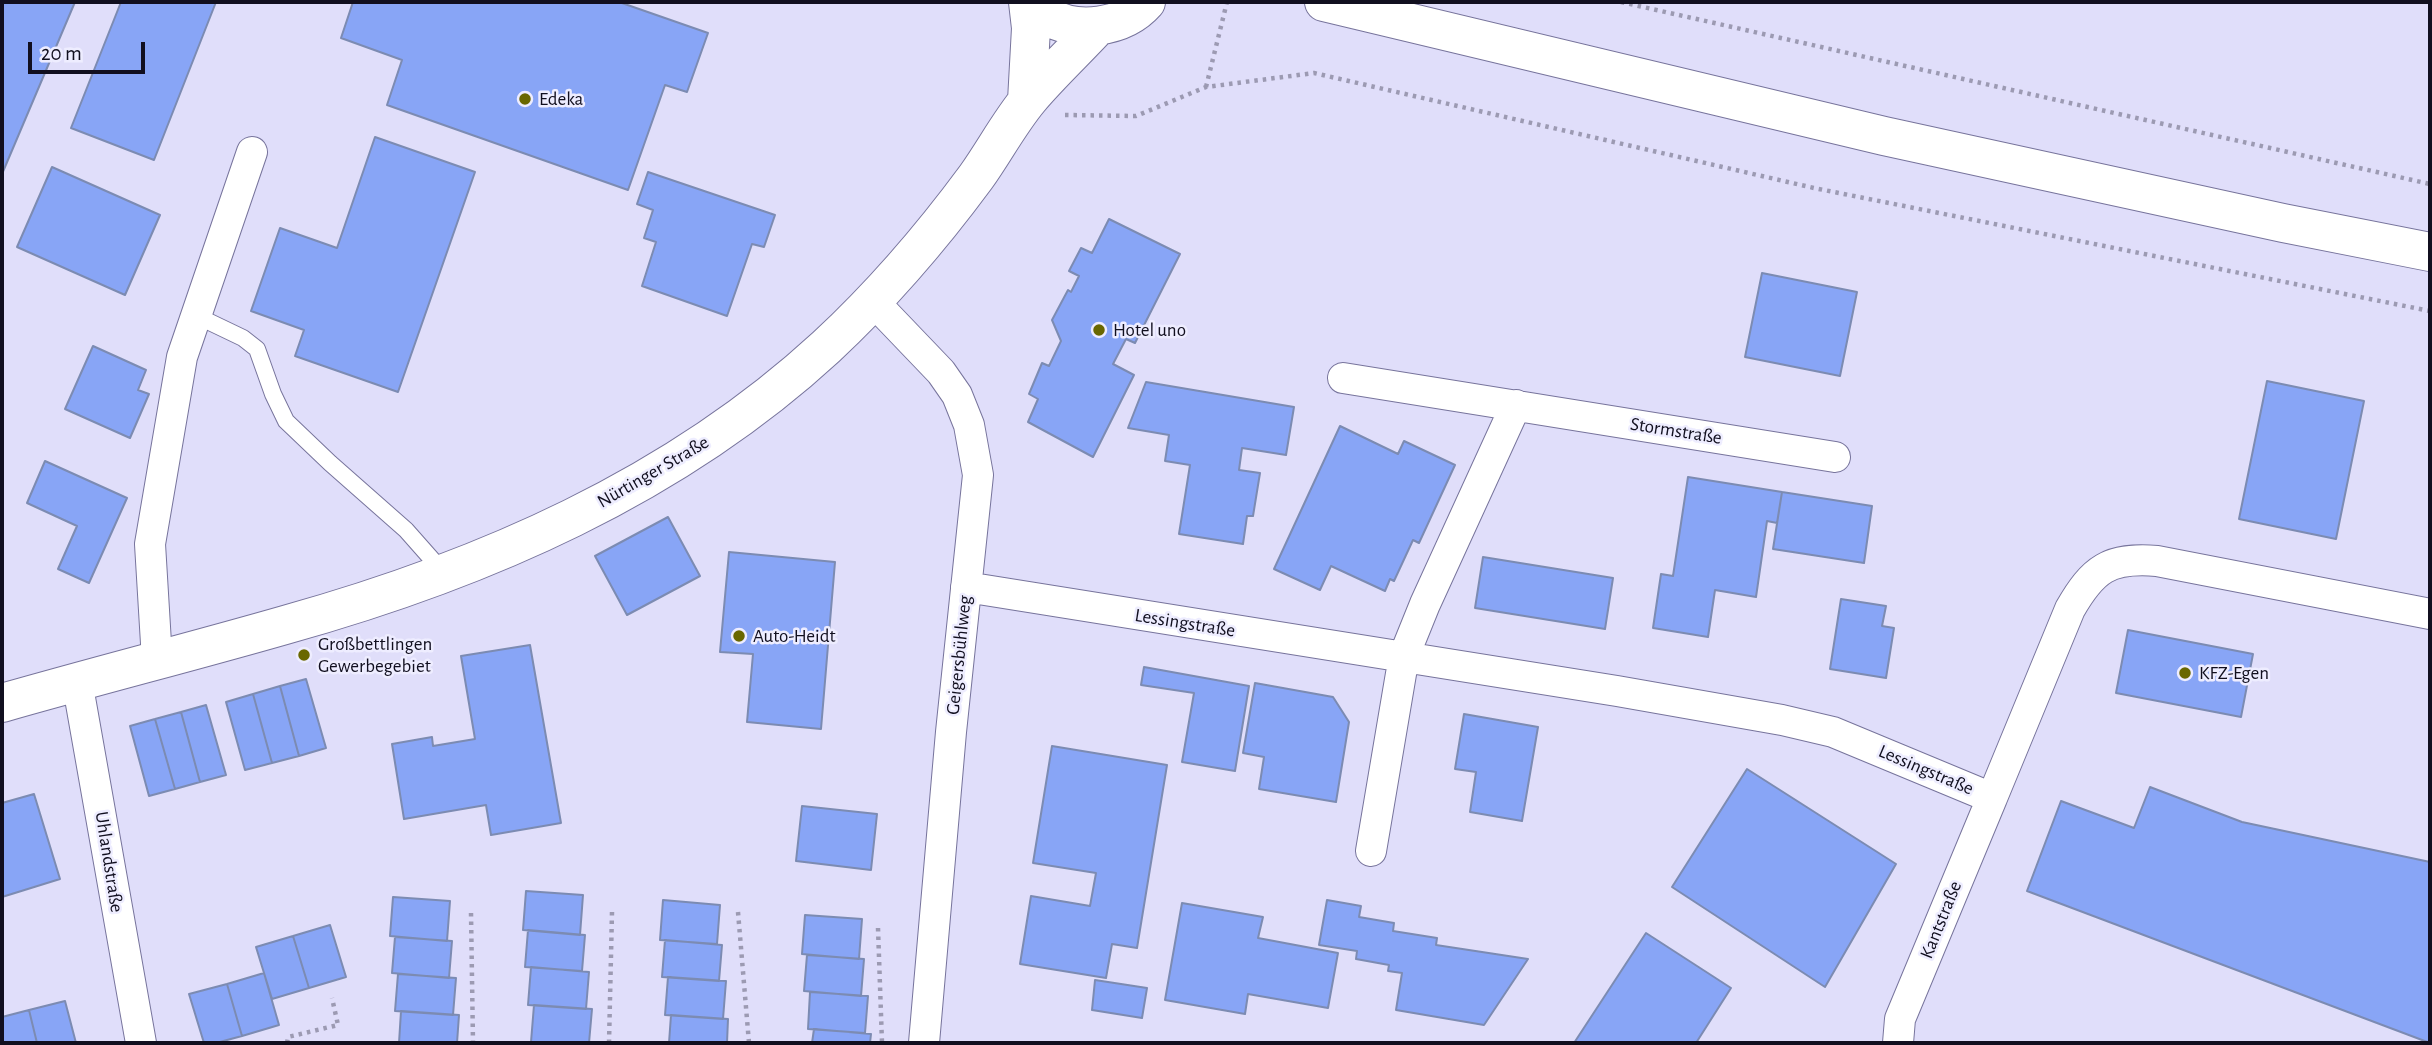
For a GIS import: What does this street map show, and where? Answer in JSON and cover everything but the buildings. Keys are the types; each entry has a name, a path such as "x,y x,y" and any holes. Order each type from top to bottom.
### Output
{"street":[{"path":"1028,2 1047,16 1060,21 1072,25 1098,26 1121,20 1146,2"},
{"path":"1025,105 1031,28 1028,2"},
{"path":"1324,2 1884,136 2430,252"},
{"name":"Nürtinger Straße","path":"2,703 286,625 444,573 545,531 674,464 728,428 776,391 873,301 948,215 1025,105 1098,26"},
{"path":"157,660 150,544 182,357 252,152"},
{"name":"Geigersbühlweg","path":"873,301 941,372 957,396 969,425 978,475 951,732 924,1043"},
{"name":"Stormstraße","path":"1343,378 1835,457"},
{"path":"1371,851 1404,656 1424,604 1516,405"},
{"name":"Lessingstraße","path":"966,587 1192,625 1404,656 1782,720 1833,732 1992,798 2070,609 2085,582 2110,564 2134,559 2157,561 2430,614"},
{"name":"Uhlandstraße","path":"77,681 141,1043"},
{"name":"Kantstraße","path":"1898,1043 1900,1019 1992,798"}],"lane":[{"path":"195,315 243,338 257,349 286,421 407,530 444,573"}],"path":[{"path":"1206,86 1227,2"},
{"path":"1621,2 2430,184"},
{"path":"1025,105 1075,117 1136,116 1206,86 1314,73 1814,188 2430,311"},
{"path":"609,1043 612,912"},
{"path":"738,912 749,1043"},
{"path":"471,913 473,1043"},
{"path":"878,928 882,1043"},
{"path":"287,1043 288,1037 338,1025 331,998"}],"place":[{"name":"Edeka","path":"525,99"},
{"name":"Hotel uno","path":"1099,330"},
{"name":"Auto-Heidt","path":"739,636"},
{"name":"Großbettlingen Gewerbegebiet","path":"304,655"},
{"name":"KFZ-Egen","path":"2185,673"}]}
